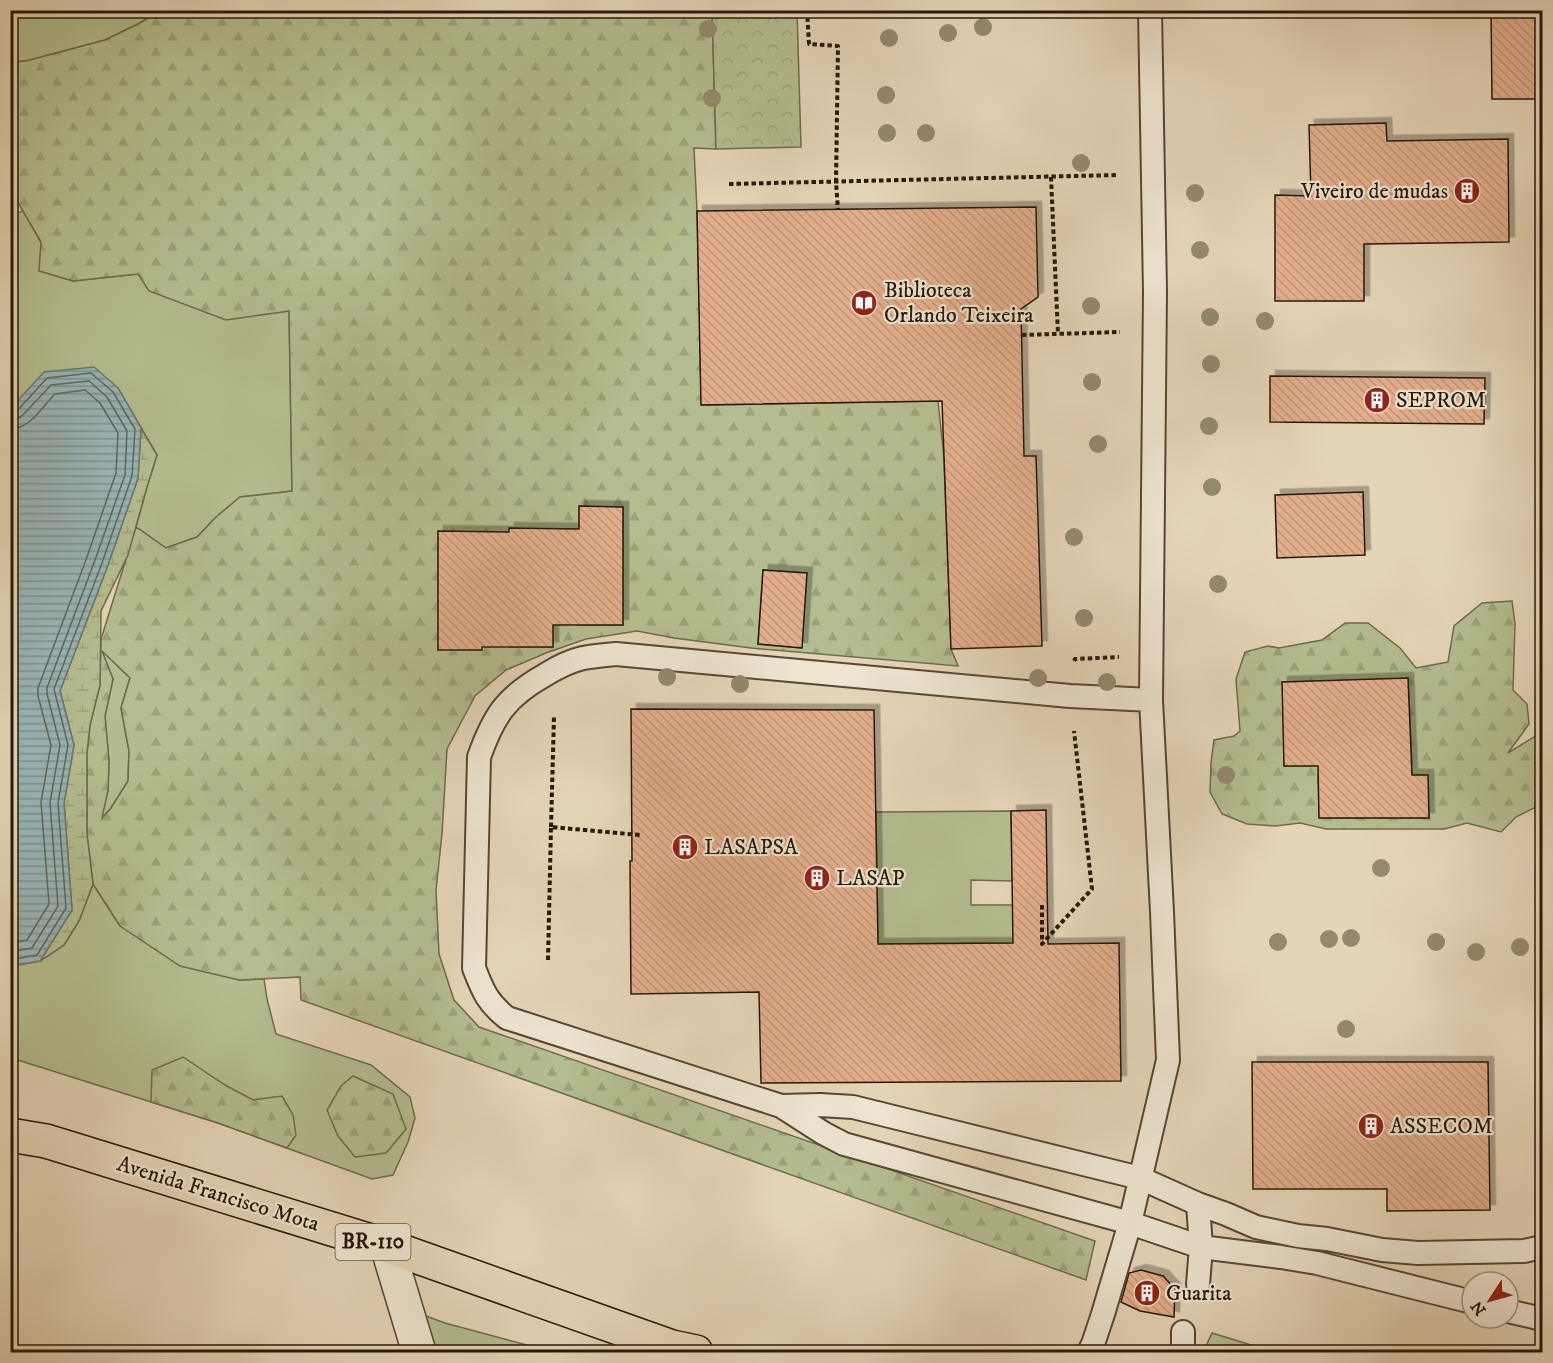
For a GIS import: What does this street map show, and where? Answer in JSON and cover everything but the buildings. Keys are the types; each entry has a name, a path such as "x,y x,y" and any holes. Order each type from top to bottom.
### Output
{"main road":[{"name":"BR-110","path":"10,1126 46,1141"},
{"name":"BR-110","path":"10,1135 46,1141"},
{"name":"Avenida Francisco Mota","path":"46,1141 387,1246 677,1351"}],"street":[{"path":"387,1246 419,1353"}],"lane":[{"path":"1089,1353 1130,1223 1168,1060 1151,700 1155,292 1150,10"},
{"path":"1151,700 1070,696 616,654 582,659 555,669 532,682 511,698 488,732 479,757 474,968 482,988 495,1008 507,1018 781,1106 844,1144 1130,1223 1201,1247 1317,1263 1460,1299"},
{"path":"781,1106 853,1107 1140,1178 1256,1227 1298,1236 1327,1239 1382,1250 1418,1253 1524,1251 1542,1246"},
{"path":"1197,1284 1201,1247 1198,1204"},
{"path":"1520,1314 1542,1319"}],"path":[{"path":"807,10 809,44 838,46 837,210"},
{"path":"729,184 1122,175"},
{"path":"1051,177 1058,334"},
{"path":"1022,336 1123,332"},
{"path":"1042,905 1042,944 1092,889 1070,696"},
{"path":"548,960 555,716"},
{"path":"551,827 640,836"}],"green space":[{"path":"10,11 155,11 155,14 105,40 26,61 11,62"},
{"path":"155,11 712,11 716,149 694,148 702,405 938,401 944,458 951,649 958,666 751,648 637,631 586,639 506,670 475,696 447,749 436,890 439,954 454,1000 479,1027 1095,1241 1086,1280 301,1000 300,977 239,980 180,966 120,926 93,884 87,834 87,753 90,725 100,685 101,639 136,527 166,548 197,537 240,497 292,491 289,311 226,320 149,291 138,274 73,281 39,271 41,242 16,199 11,196 11,62 26,61 105,40 155,14","holes":["579,507 623,507 623,625 580,625","554,529 553,647 510,647","438,532 482,650 438,649","763,570 806,573 801,648 758,644","102,651 130,678 121,708 129,751 128,781 102,818 108,790 109,761 105,716 113,679"]},
{"path":"712,11 797,11 801,147 716,149"},
{"path":"24,211 41,243 40,271 73,281 138,274 201,310 226,319 289,311 292,491 240,497 197,537 166,548 136,527 157,455 118,388 13,406 11,420 11,214"},
{"path":"141,428 157,455 128,555 101,611 100,685 90,725 87,753 87,834 93,884 79,921 64,945 40,961 72,910 64,803 74,745 60,691 138,478"},
{"path":"1512,601 1515,624 1513,690 1527,704 1529,724 1508,753 1542,732 1542,809 1538,806 1516,817 1501,832 1467,823 1444,829 1326,829 1300,823 1275,826 1247,824 1222,814 1210,792 1214,740 1234,736 1240,731 1236,679 1245,652 1268,646 1279,648 1322,640 1345,623 1368,623 1400,648 1416,668 1448,662 1454,626 1482,603","holes":["1408,679 1412,764 1284,766 1283,682","1318,775 1428,775 1429,818 1320,818"]},
{"path":"101,649 130,678 121,708 129,751 128,781 101,819 108,790 109,761 105,716 113,679"},
{"path":"1011,811 1012,881 971,880 971,905 1013,905 1013,943 878,944 876,812"},
{"path":"93,884 120,926 239,980 264,979 276,1034 371,1065 410,1097 415,1118 408,1142 393,1175 372,1179 218,1123 11,1058 11,966 40,961 64,945 79,921"},
{"path":"183,1057 225,1085 253,1100 282,1096 293,1115 296,1135 287,1148 151,1102 152,1070"},
{"path":"353,1076 393,1094 406,1129 386,1153 355,1157 338,1136 327,1110 341,1086"},
{"path":"426,1316 553,1352 436,1352 419,1319"},
{"path":"1212,1333 1274,1352 1205,1352"}],"water":[{"path":"94,367 118,388 141,428 138,478 60,691 74,745 64,803 72,910 40,961 11,966 11,420 13,406 44,372"}],"place":[{"name":"Viveiro de mudas","path":"1467,191"},
{"name":"Biblioteca Orlando Teixeira","path":"864,303"},
{"name":"SEPROM","path":"1377,400"},
{"name":"LASAPSA","path":"685,847"},
{"name":"LASAP","path":"817,878"},
{"name":"ASSECOM","path":"1371,1126"},
{"name":"Guarita","path":"1147,1293"}]}
